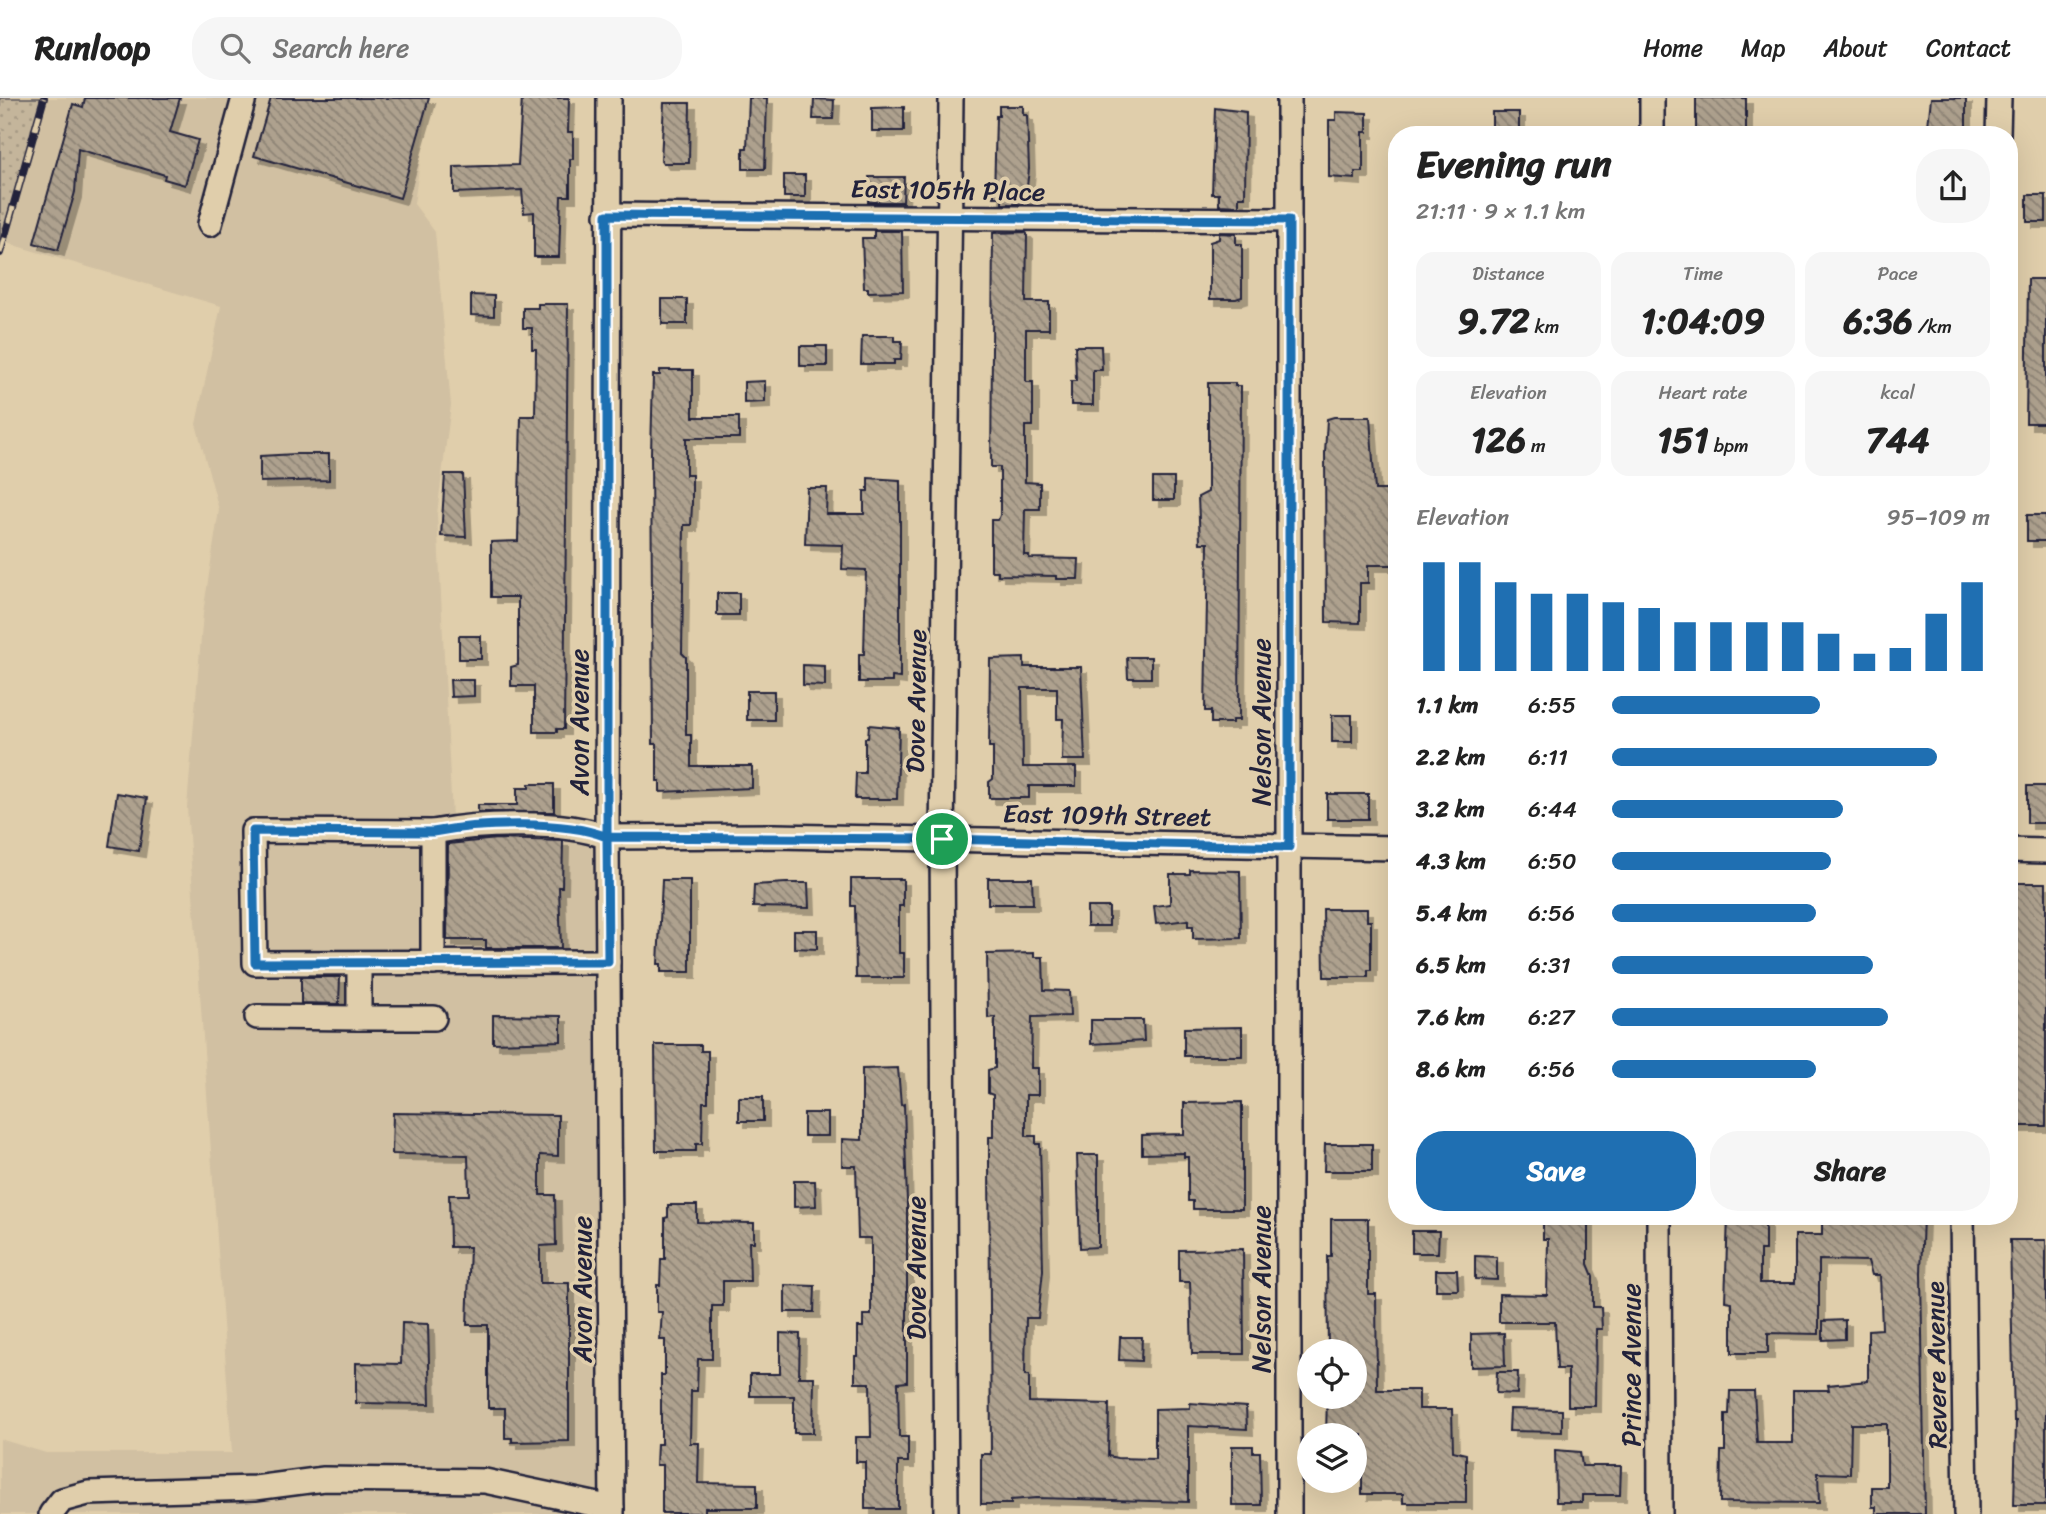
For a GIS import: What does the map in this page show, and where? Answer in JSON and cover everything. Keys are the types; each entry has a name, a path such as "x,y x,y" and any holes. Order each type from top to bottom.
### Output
{"street":[{"path":"210,224 244,98"},
{"name":"Avon Avenue","path":"609,98 607,837 612,1511"},
{"name":"Dove Avenue","path":"946,1514 942,839 951,98"},
{"name":"Nelson Avenue","path":"1289,98 1289,1514"},
{"path":"1652,98 1652,126"},
{"path":"1998,126 1999,98"},
{"name":"East 105th Place","path":"607,215 1289,220"},
{"name":"East 109th Street","path":"359,963 255,963 253,831 433,832 462,826 584,827 607,837 942,839 1388,848"},
{"path":"433,832 433,963"},
{"path":"2018,850 2046,851"},
{"path":"359,1018 359,963 608,962"},
{"path":"257,1017 434,1018"},
{"name":"Prince Avenue","path":"1659,1225 1660,1514"},
{"name":"Revere Avenue","path":"1962,1225 1966,1514"},
{"path":"51,1514 62,1500 88,1493 244,1488 324,1479 506,1483 612,1511"}],"shaded area":[{"path":"0,98 43,98 0,253"},
{"path":"44,98 429,98 414,204 435,232 451,405 437,514 452,818 607,820 611,1514 0,1514 0,1439 46,1453 232,1453 187,807 203,613 219,510 196,424 221,306 3,242"}],"building":[{"path":"85,98 180,98 170,132 198,140 185,185 164,179 165,175 78,149 75,192 58,250 34,243 73,104 83,107"},
{"path":"271,98 429,98 400,198 254,156"},
{"path":"522,98 569,98 568,132 573,132 573,159 570,159 570,196 561,196 559,257 534,257 534,212 524,213 522,190 454,193 454,167 518,165"},
{"path":"749,98 767,98 765,169 743,169 743,148 747,148"},
{"path":"1696,98 1746,98 1746,126 1696,126"},
{"path":"1931,98 1966,98 1966,126 1928,126"},
{"path":"814,99 834,100 833,119 813,119"},
{"path":"664,103 690,103 689,163 663,163 661,160"},
{"path":"999,106 1023,106 1023,115 1027,115 1029,169 1025,204 1002,204 1002,197 994,197 996,116 999,116"},
{"path":"904,107 904,131 872,131 872,108"},
{"path":"1215,108 1246,112 1245,197 1239,197 1239,206 1219,205 1219,194 1212,194"},
{"path":"1336,112 1367,113 1367,132 1363,132 1363,172 1355,172 1355,179 1329,177 1329,120 1336,120"},
{"path":"1492,112 1519,112 1519,126 1492,126"},
{"path":"784,175 805,175 805,197 784,197"},
{"path":"869,177 904,177 903,202 868,202"},
{"path":"2027,195 2046,195 2046,222 2027,222"},
{"path":"874,231 902,231 903,291 868,292 868,288 864,288 862,238 874,238"},
{"path":"1025,232 1026,302 1049,302 1049,329 1026,329 1026,382 1033,382 1033,426 1025,426 1025,482 1040,483 1040,509 1025,509 1024,555 1029,555 1029,558 1079,559 1078,579 998,575 998,571 991,571 991,520 998,520 1000,515 1000,467 991,467 993,233"},
{"path":"1219,233 1236,234 1236,244 1242,244 1242,297 1236,299 1210,299 1210,242 1219,239"},
{"path":"2028,279 2046,279 2046,423 2026,423"},
{"path":"471,295 494,296 494,316 471,315"},
{"path":"662,299 687,299 687,324 662,324"},
{"path":"538,304 568,304 564,729 557,729 557,732 534,732 534,686 511,686 511,667 518,665 518,597 491,597 491,542 518,541 521,416 535,416 536,349 532,349 532,328 523,328 523,308 538,308"},
{"path":"862,336 894,336 894,341 902,341 901,360 894,360 894,364 861,364"},
{"path":"800,346 827,346 827,366 800,366"},
{"path":"1075,346 1101,346 1102,370 1093,370 1093,405 1071,405 1071,381 1076,381"},
{"path":"660,370 693,370 693,417 739,417 739,438 686,438 686,475 692,475 692,504 691,525 684,525 682,653 686,657 686,735 691,735 691,766 752,766 752,788 660,792 660,781 657,781 657,744 653,744 651,453 653,375 660,375"},
{"path":"765,381 765,402 744,403 744,382"},
{"path":"1208,383 1235,383 1235,386 1241,386 1239,720 1232,720 1232,723 1211,723 1211,711 1205,711 1208,543 1200,543 1198,497 1208,492"},
{"path":"1370,417 1375,490 1388,490 1388,565 1368,565 1368,583 1360,583 1360,623 1326,622 1327,419"},
{"path":"329,454 329,480 260,482 260,456"},
{"path":"445,474 463,474 466,537 441,536"},
{"path":"868,478 900,480 900,678 892,677 892,682 859,682 859,654 864,654 866,570 842,569 843,545 805,544 807,488 827,488 826,514 864,514 864,491 868,491"},
{"path":"1153,478 1174,478 1174,500 1153,500"},
{"path":"2027,515 2046,515 2046,541 2027,541"},
{"path":"717,593 739,593 739,615 717,615"},
{"path":"459,636 481,636 481,659 459,659"},
{"path":"1127,657 1151,657 1151,678 1128,678"},
{"path":"1024,658 1024,667 1081,667 1085,760 1062,760 1063,719 1057,719 1057,688 1022,688 1023,767 1076,767 1076,786 1029,786 1029,798 989,798 989,782 993,779 993,747 989,747 990,659"},
{"path":"803,665 825,666 825,686 803,685"},
{"path":"450,680 474,680 474,696 451,697"},
{"path":"747,691 774,691 774,720 747,720"},
{"path":"1332,715 1352,715 1352,742 1332,742"},
{"path":"869,725 899,728 897,799 855,799 856,773 865,773 865,738 868,738"},
{"path":"529,784 554,784 554,812 478,812 478,805 517,805 517,788 529,788"},
{"path":"2027,786 2046,786 2046,823 2027,823"},
{"path":"117,793 147,798 139,851 109,846"},
{"path":"1327,794 1368,794 1368,819 1327,819"},
{"path":"497,839 563,841 562,887 559,887 561,948 486,948 486,940 447,940 448,844"},
{"path":"1190,870 1240,871 1241,938 1193,939 1193,926 1188,926 1188,920 1156,924 1154,906 1170,904 1170,874 1190,874"},
{"path":"988,878 1032,878 1033,904 988,904"},
{"path":"851,879 903,879 903,906 899,906 899,953 904,953 904,978 856,978 855,906 851,906"},
{"path":"662,880 690,880 690,972 661,972 661,964 658,964"},
{"path":"808,883 809,908 753,907 754,885"},
{"path":"2018,883 2046,883 2046,1126 2018,1126"},
{"path":"1087,907 1109,907 1109,926 1087,926"},
{"path":"1323,909 1367,909 1367,921 1371,921 1371,970 1368,970 1368,977 1324,977"},
{"path":"794,930 817,930 817,949 794,948"},
{"path":"1034,953 1034,957 1043,957 1044,990 1069,991 1070,1016 1032,1017 1031,1068 1038,1068 1038,1095 1026,1095 1026,1136 1036,1136 1036,1144 1040,1144 1043,1270 1038,1318 1026,1318 1025,1375 1029,1375 1029,1402 1109,1404 1108,1456 1155,1459 1155,1409 1190,1408 1190,1403 1246,1407 1247,1429 1188,1426 1188,1502 1037,1498 1011,1500 1011,1504 981,1504 981,1454 991,1454 989,1137 993,1137 993,1095 988,1093 988,1070 995,1068 995,1017 988,1018 987,954"},
{"path":"301,977 340,977 339,1004 301,1003"},
{"path":"493,1015 561,1016 561,1041 493,1043"},
{"path":"1091,1020 1143,1020 1144,1041 1091,1044"},
{"path":"1242,1027 1242,1056 1184,1056 1184,1028"},
{"path":"655,1045 701,1045 701,1051 708,1051 708,1102 703,1102 702,1144 696,1144 696,1151 656,1151"},
{"path":"898,1068 901,1105 904,1104 907,1202 907,1382 898,1383 899,1437 908,1437 908,1462 898,1462 898,1509 865,1509 865,1462 856,1462 856,1437 871,1437 870,1383 855,1383 855,1356 858,1356 858,1327 863,1327 863,1315 871,1315 871,1238 858,1238 856,1166 842,1166 842,1139 862,1140 862,1069"},
{"path":"739,1097 763,1097 763,1121 739,1121"},
{"path":"1242,1102 1242,1209 1193,1209 1193,1201 1188,1201 1188,1157 1184,1157 1184,1153 1142,1154 1142,1135 1184,1134 1184,1103"},
{"path":"393,1113 558,1115 558,1156 540,1155 540,1195 555,1195 556,1245 540,1246 540,1283 569,1283 569,1441 512,1442 512,1438 505,1438 505,1408 488,1408 488,1325 467,1325 470,1247 450,1247 449,1195 469,1195 468,1155 392,1154"},
{"path":"804,1113 828,1113 828,1136 804,1136"},
{"path":"1325,1144 1372,1144 1372,1171 1324,1171"},
{"path":"1077,1155 1098,1155 1098,1247 1080,1248"},
{"path":"794,1181 815,1181 816,1206 794,1207"},
{"path":"668,1205 697,1205 697,1222 754,1223 754,1242 749,1242 750,1281 723,1281 723,1306 712,1306 712,1359 698,1359 697,1391 691,1391 690,1443 699,1443 698,1483 757,1484 757,1508 705,1508 705,1513 662,1513 662,1465 656,1465 657,1444 661,1444 661,1375 665,1375 665,1340 660,1340 662,1312 657,1312 657,1285 660,1285 661,1259 665,1259 665,1218 668,1217"},
{"path":"1331,1219 1368,1219 1368,1294 1376,1294 1377,1390 1419,1390 1419,1409 1452,1409 1453,1451 1466,1454 1466,1503 1403,1503 1403,1494 1362,1494 1367,1493 1367,1423 1326,1423 1327,1409 1367,1409 1367,1339 1328,1339 1327,1256 1331,1256"},
{"path":"1543,1225 1588,1225 1588,1264 1593,1276 1593,1307 1601,1307 1602,1329 1596,1329 1595,1406 1568,1406 1568,1369 1557,1369 1555,1322 1499,1322 1499,1294 1547,1295 1548,1239 1543,1239"},
{"path":"1728,1225 1765,1225 1765,1250 1760,1250 1760,1283 1795,1283 1795,1235 1822,1235 1822,1225 1923,1225 1925,1514 1876,1514 1876,1507 1872,1507 1872,1487 1887,1487 1887,1424 1851,1424 1850,1474 1818,1473 1819,1503 1720,1502 1721,1451 1725,1451 1725,1414 1729,1414 1730,1391 1754,1391 1757,1443 1793,1443 1793,1390 1829,1390 1828,1385 1868,1381 1868,1330 1882,1329 1880,1275 1872,1275 1868,1261 1819,1260 1819,1334 1768,1333 1768,1353 1732,1353 1732,1302 1725,1301"},
{"path":"1412,1231 1439,1231 1438,1253 1412,1253"},
{"path":"2010,1240 2046,1240 2046,1505 2014,1505 2016,1421"},
{"path":"1243,1249 1244,1354 1192,1354 1190,1282 1179,1282 1179,1250"},
{"path":"1475,1256 1497,1257 1497,1280 1475,1279"},
{"path":"1436,1270 1457,1270 1458,1290 1436,1290"},
{"path":"785,1285 815,1286 814,1312 785,1312"},
{"path":"1845,1320 1845,1339 1823,1340 1823,1321"},
{"path":"402,1323 428,1324 430,1404 356,1403 356,1363 401,1364"},
{"path":"780,1333 800,1334 799,1377 814,1377 813,1433 794,1433 794,1396 750,1396 750,1374 780,1374"},
{"path":"1504,1333 1505,1366 1471,1367 1471,1334"},
{"path":"1120,1337 1142,1337 1141,1361 1119,1360"},
{"path":"1497,1372 1518,1372 1517,1394 1496,1393"},
{"path":"1510,1409 1562,1410 1562,1432 1509,1431"},
{"path":"1232,1446 1253,1446 1253,1452 1260,1452 1261,1505 1232,1505"},
{"path":"1555,1450 1580,1452 1582,1466 1621,1466 1620,1495 1582,1495 1582,1502 1556,1502"}],"railway":[{"path":"0,253 44,98"}],"route":[{"path":"942,839 607,837 608,962 255,963 253,831 433,832 462,826 584,827 607,837 607,215 1289,220 1289,847 942,839"}]}
